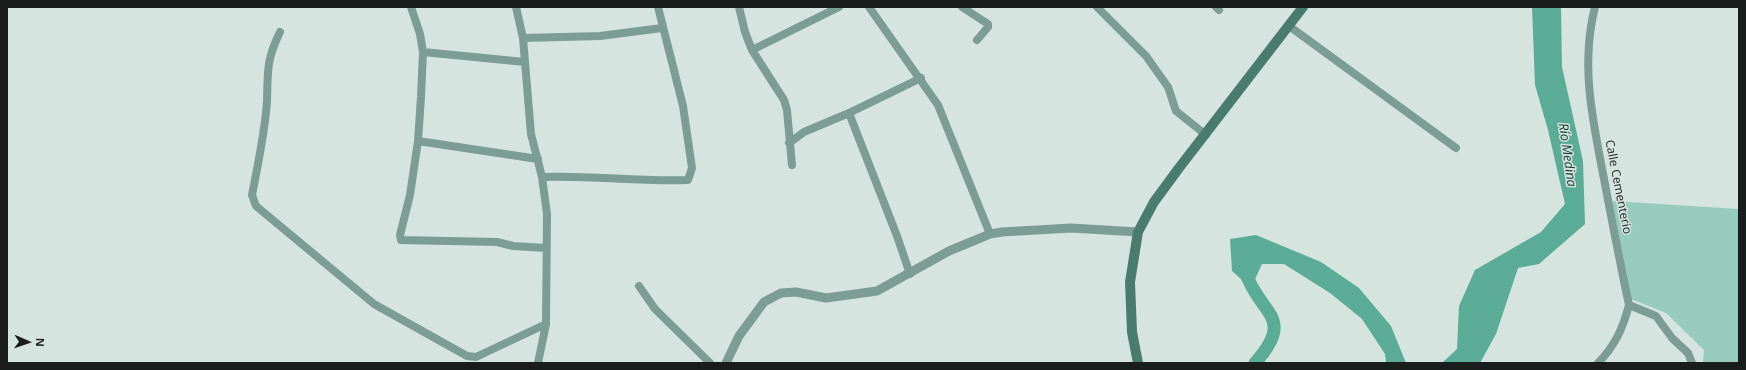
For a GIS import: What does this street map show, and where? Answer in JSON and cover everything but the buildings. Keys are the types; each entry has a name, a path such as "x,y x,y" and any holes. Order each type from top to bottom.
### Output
{"main road":[{"path":"1138,363 1132,332 1130,282 1138,232 1154,202 1303,7"}],"street":[{"path":"411,7 420,34 423,52 418,141 410,195 400,235 401,240 497,242 513,246 546,248"},
{"path":"516,7 524,38 531,134 542,177 548,214 546,248 546,324 538,363"},
{"path":"542,177 573,176 658,181 688,180 692,168 683,106 662,28 658,7"},
{"path":"739,7 745,32 752,50 784,100 787,110 792,165"},
{"path":"752,50 839,7"},
{"path":"869,7 921,78 938,105 990,234"},
{"path":"962,7 988,24 988,27 977,40"},
{"path":"1097,7 1146,56 1168,87 1171,101 1176,110 1206,135"},
{"name":"Calle Cementerio","path":"1595,7 1589,48 1588,83 1593,121 1629,305 1623,327 1615,343 1598,363"},
{"path":"1289,26 1456,148"},
{"path":"524,38 600,36 662,28"},
{"path":"280,32 270,53 266,76 267,101 252,195 256,206 374,304 467,356 476,357 546,324"},
{"path":"423,52 525,62"},
{"path":"790,143 804,132 849,114 921,78"},
{"path":"849,114 897,236 910,274"},
{"path":"418,141 538,159"},
{"path":"726,363 739,336 764,302 781,293 796,292 826,298 851,296 877,291 910,274 949,250 990,234 1071,228 1138,232"},
{"path":"639,286 655,309 710,363"},
{"path":"1629,305 1656,316 1672,338 1688,353 1692,363"}],"shaded area":[{"path":"1612,201 1739,209 1739,363 1703,363 1704,350 1666,313 1631,299"}],"water":[{"path":"1532,7 1561,7 1562,67 1583,161 1585,224 1539,264 1518,268 1496,334 1480,363 1442,363 1457,349 1459,306 1475,270 1541,232 1565,204 1548,130 1535,85"},
{"path":"1256,235 1321,262 1359,288 1391,326 1406,363 1386,363 1385,354 1362,319 1330,293 1284,264 1262,264 1251,288 1232,271 1230,239"}],"waterway":[{"name":"Río Medina","path":"1245,271 1251,286 1271,316 1274,325 1273,335 1267,347 1255,363"}]}
